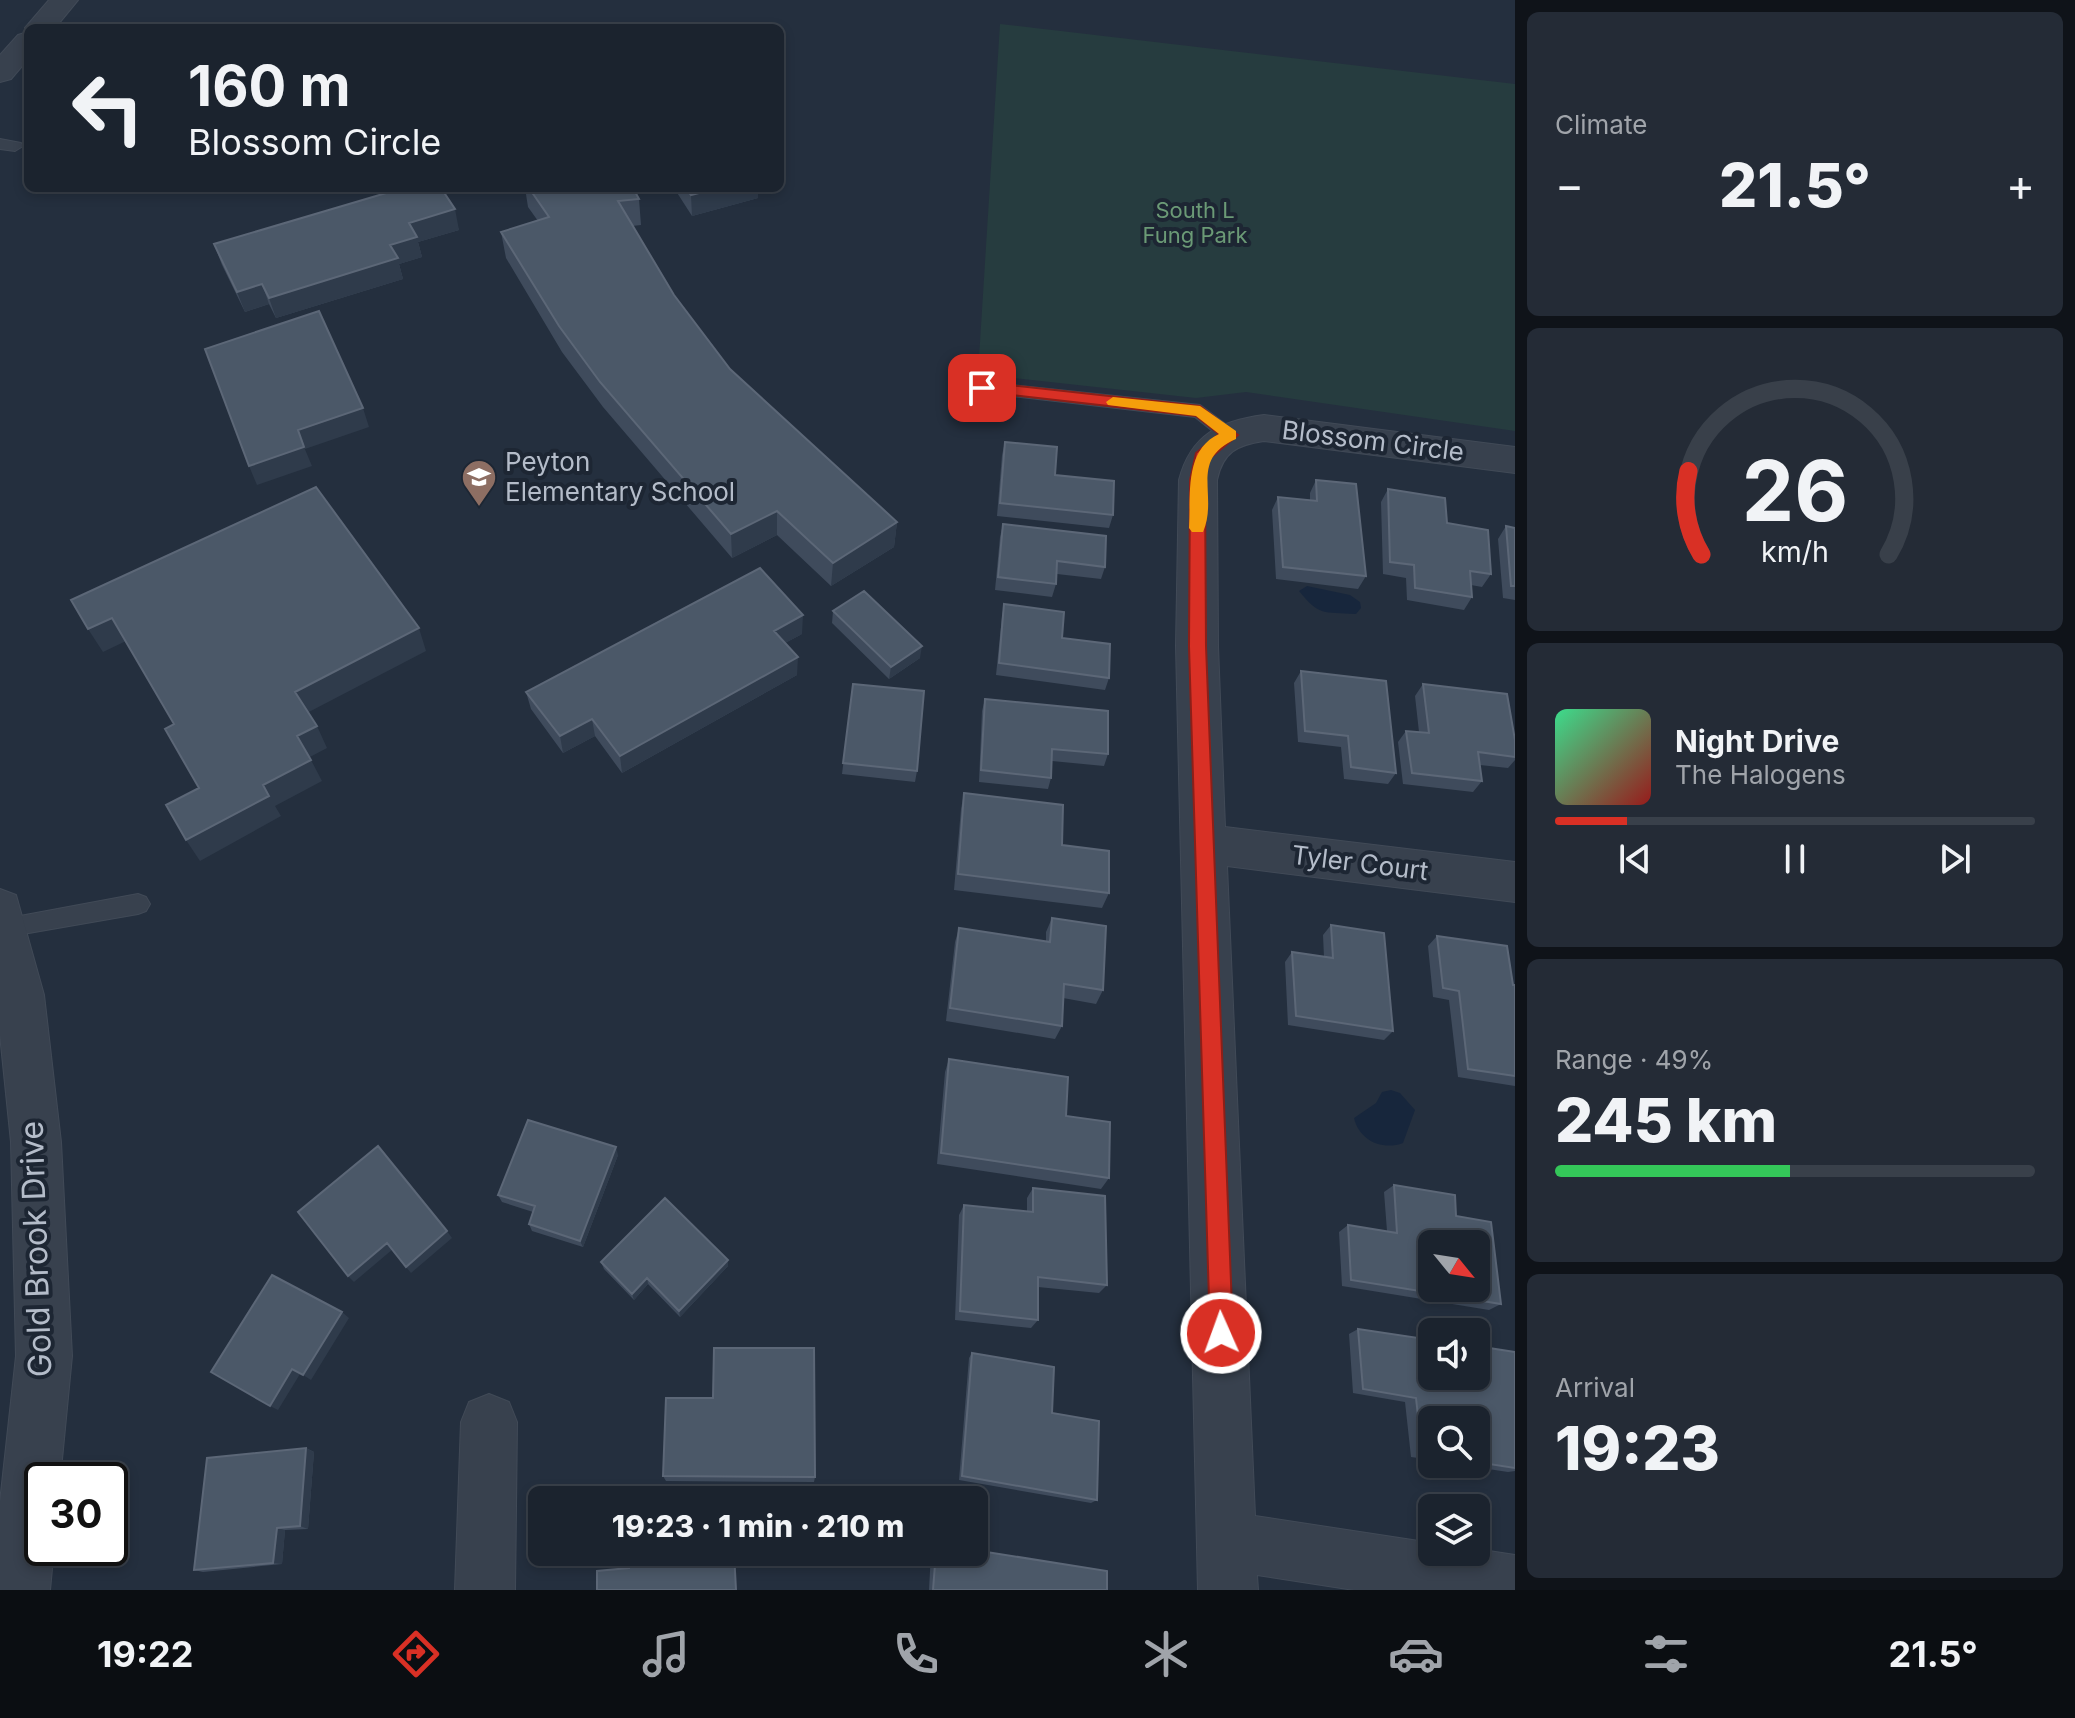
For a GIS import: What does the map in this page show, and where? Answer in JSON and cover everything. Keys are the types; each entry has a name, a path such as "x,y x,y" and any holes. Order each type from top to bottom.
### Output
{"street":[{"path":"43,24 64,0"},
{"path":"0,73 24,46"},
{"name":"Blossom Circle","path":"1224,438 1264,428 1515,460"},
{"path":"1224,438 1201,457 1198,480 1197,646 1228,1565 1515,1585"},
{"name":"Tyler Court","path":"1205,844 1515,882"},
{"name":"Gold Brook Drive","path":"2,919 20,995 36,1142 44,1356 20,1590"},
{"path":"485,1590 489,1422"}],"lane":[{"path":"982,388 1200,411 1224,438"},
{"path":"2,919 138,904"}],"green space":[{"name":"South L Fung Park","path":"1000,24 1515,84 1515,431 1246,392 1196,398 978,374"}],"water":[{"path":"1307,586 1350,595 1360,602 1361,608 1356,614 1317,609 1299,591"},
{"path":"1391,1090 1400,1093 1415,1110 1403,1143 1387,1146 1366,1138 1354,1118 1376,1103 1382,1092"}],"building":[{"path":"390,192 444,192 455,209 409,223 417,237 390,245 398,258 269,298 262,284 237,292 214,244"},
{"path":"532,192 635,192 639,199 618,201 674,295 730,369 897,522 833,563 777,511 731,534 600,382 559,326 501,232 549,217"},
{"path":"319,311 363,408 298,430 304,447 249,466 205,349"},
{"path":"1005,442 1057,447 1055,475 1114,481 1113,515 1000,503"},
{"path":"1316,480 1356,484 1366,576 1283,567 1278,497 1317,501"},
{"path":"316,487 419,628 295,692 317,726 297,736 311,760 263,785 269,796 186,840 166,805 199,788 165,729 174,724 112,618 88,629 71,600"},
{"path":"1388,489 1445,498 1447,523 1488,530 1491,574 1470,571 1472,597 1415,588 1414,565 1390,562"},
{"path":"1003,524 1106,536 1105,567 1057,561 1056,584 998,577"},
{"path":"1506,526 1515,528 1515,586 1511,586"},
{"path":"760,568 803,615 774,631 798,657 620,756 592,719 560,736 526,692"},
{"path":"864,591 922,646 891,667 833,611"},
{"path":"1004,604 1064,612 1062,638 1110,644 1109,678 999,663"},
{"path":"1301,671 1386,681 1396,773 1351,767 1348,736 1305,731"},
{"path":"853,684 924,691 917,771 843,763"},
{"path":"1423,684 1507,694 1515,757 1478,752 1482,781 1412,773 1406,731 1429,733"},
{"path":"985,699 1108,711 1108,754 1052,749 1051,778 981,770"},
{"path":"964,793 1063,805 1062,845 1109,851 1109,893 958,874"},
{"path":"1052,918 1106,926 1103,990 1064,984 1062,1026 950,1008 959,928 1050,942"},
{"path":"1331,925 1384,933 1393,1031 1296,1016 1292,952 1333,958"},
{"path":"1437,936 1507,946 1515,985 1515,1076 1468,1069 1459,991 1443,988"},
{"path":"949,1059 1068,1077 1066,1116 1110,1122 1109,1178 941,1153"},
{"path":"528,1120 616,1147 580,1241 529,1224 535,1206 498,1195"},
{"path":"378,1146 447,1231 406,1267 387,1243 348,1276 298,1212"},
{"path":"1394,1185 1455,1195 1456,1216 1491,1222 1501,1304 1488,1302 1490,1230 1418,1230 1418,1291 1351,1280 1348,1225 1397,1233"},
{"path":"1033,1188 1105,1196 1107,1285 1038,1277 1038,1320 960,1311 964,1205 1033,1212"},
{"path":"665,1198 728,1260 679,1311 647,1278 632,1294 601,1262"},
{"path":"272,1275 342,1312 303,1375 292,1369 270,1406 211,1372"},
{"path":"1358,1329 1418,1338 1418,1390 1490,1390 1490,1348 1515,1352 1515,1468 1490,1464 1490,1406 1418,1406 1418,1416 1416,1398 1363,1389"},
{"path":"714,1348 814,1348 815,1477 663,1476 666,1398 713,1398"},
{"path":"972,1353 1054,1367 1052,1413 1099,1421 1097,1500 962,1476"},
{"path":"306,1448 300,1526 277,1528 273,1563 194,1570 207,1458"},
{"path":"988,1552 1107,1571 1107,1590 933,1590 935,1566 988,1566"},
{"path":"735,1566 736,1590 597,1590 597,1571"}],"slow traffic":[{"path":"1113,402 1200,411 1231,435 1216,441 1201,457 1197,528"}],"place":[{"name":"Peyton Elementary School","path":"479,508"}],"route":[{"path":"982,388 1200,411 1231,435 1216,441 1201,457 1198,480 1197,646 1221,1333"}]}
